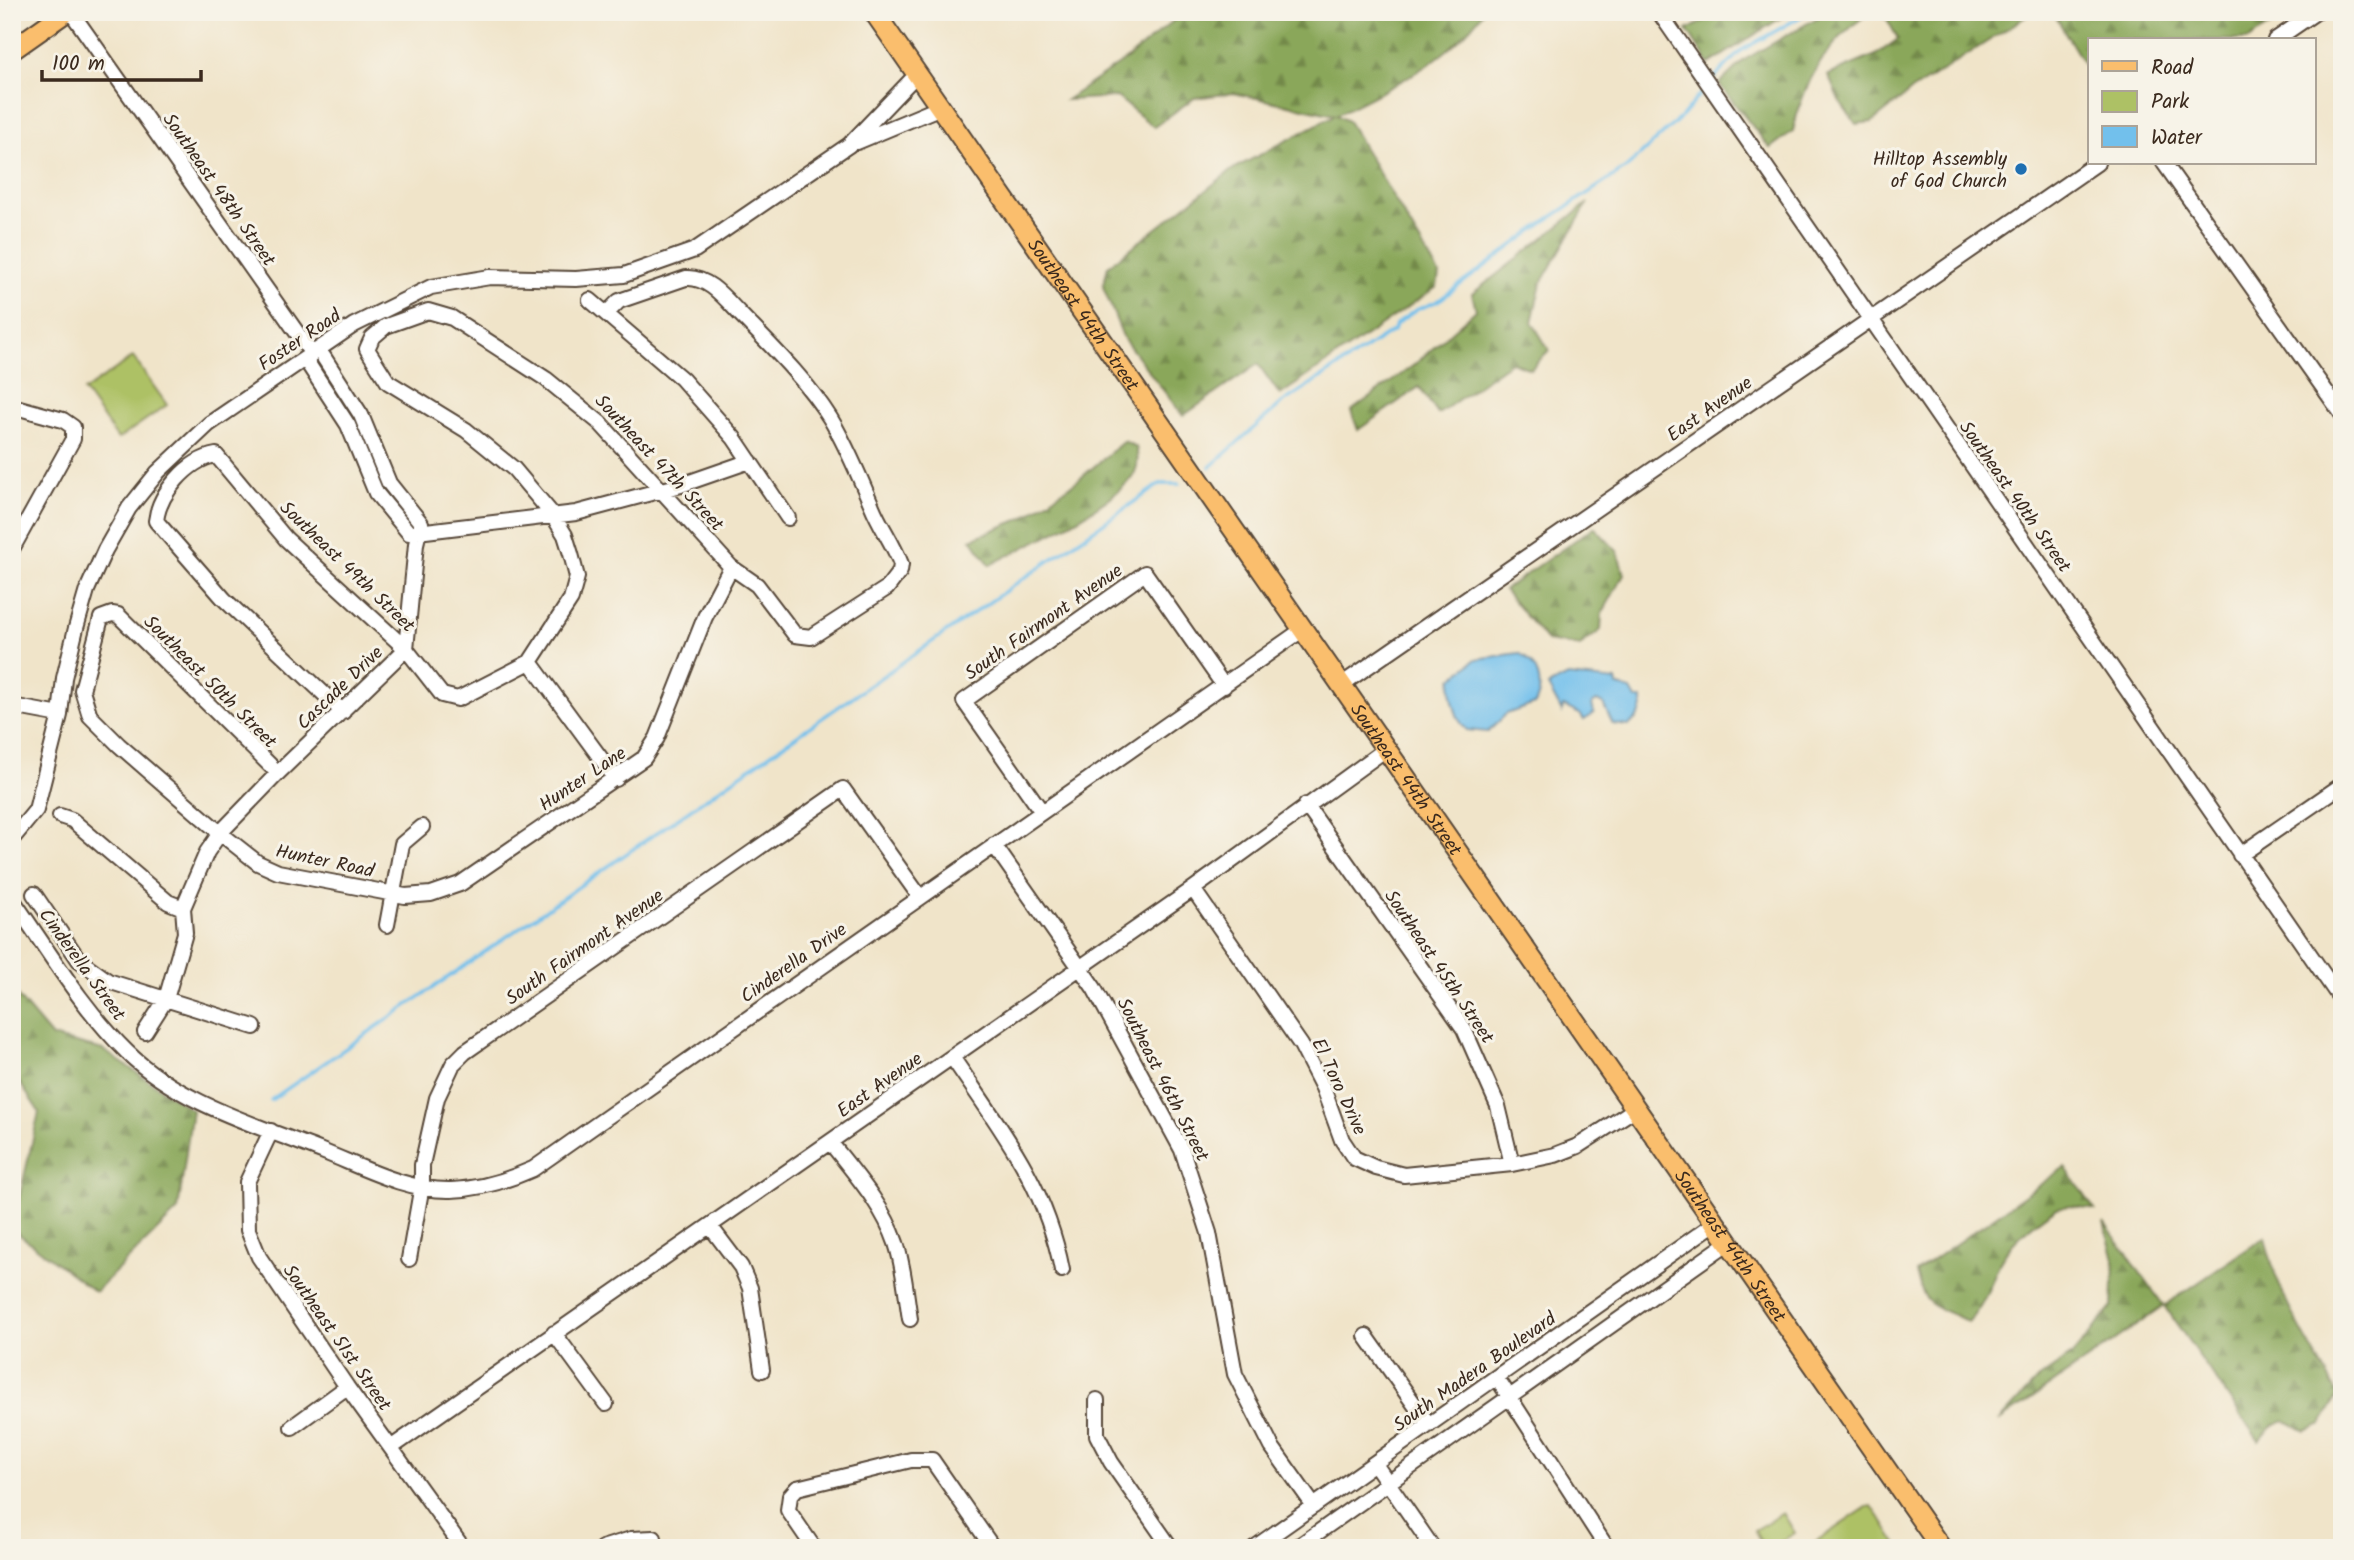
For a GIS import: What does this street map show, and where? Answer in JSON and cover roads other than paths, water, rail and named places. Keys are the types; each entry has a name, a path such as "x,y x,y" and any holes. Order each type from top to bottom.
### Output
{"main road":[{"path":"12,50 66,12"},
{"name":"Southeast 44th Street","path":"874,12 1941,1548"}],"street":[{"name":"Southeast 48th Street","path":"71,12 312,354 361,415 389,483 421,523 420,533"},
{"name":"Southeast 40th Street","path":"1659,12 2342,1001"},
{"path":"2278,38 2316,12"},
{"name":"Foster Road","path":"849,145 917,74"},
{"name":"Foster Road","path":"12,839 36,810 60,715 64,678 88,590 128,508 158,472 209,424 354,325 430,287 490,277 576,279 624,275 695,250 849,145 941,107"},
{"name":"East Avenue","path":"1341,685 2097,164"},
{"path":"2165,164 2342,414"},
{"name":"Southeast 47th Street","path":"552,514 492,448 388,383 367,349 379,332 402,318 428,311 452,318 575,400 663,489 685,518 731,567 757,585 788,629 801,638 811,637 887,588 900,572 897,553 872,506 855,464 830,419 792,370 710,285 696,277 686,278 619,301 607,313"},
{"path":"590,300 682,379 750,461 788,518"},
{"path":"12,406 63,420 73,427 73,439 12,549"},
{"name":"Southeast 49th Street","path":"343,712 224,599 156,521 165,495 203,457 216,455 286,539 406,649"},
{"path":"420,533 576,513 750,461"},
{"path":"406,649 442,695 458,699 530,662 571,599 577,577 565,535 552,514"},
{"name":"Cascade Drive","path":"145,1032 166,999 185,933 183,908 207,852 220,833 278,773 406,649 420,533"},
{"name":"Hunter Lane","path":"391,894 418,898 460,884 635,767 652,748 705,617 731,567"},
{"name":"South Fairmont Avenue","path":"1042,812 964,701 1145,573 1224,685"},
{"name":"Hunter Road","path":"118,615 107,615 96,626 82,690 85,707 119,745 220,833 267,868 391,894"},
{"name":"Southeast 50th Street","path":"118,615 278,773"},
{"name":"Cinderella Drive","path":"271,1131 402,1183 449,1190 505,1181 533,1169 1302,629"},
{"path":"530,662 616,779"},
{"path":"12,706 60,715"},
{"name":"East Avenue","path":"392,1447 1194,889 1386,749"},
{"path":"2240,855 2342,785"},
{"name":"South Fairmont Avenue","path":"409,1259 422,1185 422,1165 437,1098 453,1064 466,1052 843,789 920,897"},
{"name":"Southeast 45th Street","path":"1306,805 1464,1029 1498,1106 1512,1164"},
{"path":"61,816 72,820 168,902 183,908"},
{"path":"387,925 401,844 422,827"},
{"name":"Southeast 46th Street","path":"994,845 1080,968 1121,1033 1182,1150 1209,1233 1235,1374 1272,1447 1314,1506"},
{"name":"El Toro Drive","path":"1194,889 1301,1045 1323,1088 1342,1140 1354,1158 1376,1168 1404,1175 1512,1164 1556,1155 1578,1146 1635,1109"},
{"path":"34,894 79,960 108,981 254,1027"},
{"name":"Cinderella Street","path":"12,899 93,1015 128,1053 170,1084 219,1111 271,1131"},
{"path":"951,1057 1038,1189 1055,1233 1062,1270"},
{"name":"Southeast 51st Street","path":"271,1131 247,1182 248,1230 260,1257 283,1296 463,1548"},
{"path":"830,1142 877,1203 887,1222 897,1245 910,1319"},
{"name":"South Madera Boulevard","path":"1254,1548 1715,1223"},
{"path":"710,1226 741,1267 750,1288 762,1370"},
{"path":"1296,1548 1729,1242"},
{"path":"554,1332 606,1404"},
{"path":"1366,1336 1429,1426"},
{"path":"1497,1378 1607,1548"},
{"path":"292,1427 347,1387"},
{"path":"1097,1400 1097,1435 1111,1462 1171,1548"},
{"path":"814,1548 788,1510 790,1496 797,1488 911,1460 932,1460 993,1548"},
{"path":"1375,1464 1433,1548"},
{"path":"602,1548 631,1539 655,1543"}],"water":[{"path":"1519,653 1531,663 1538,675 1539,689 1535,704 1506,714 1488,732 1467,730 1454,706 1452,679 1476,659"},
{"path":"1568,676 1616,681 1617,686 1631,690 1636,699 1642,699 1640,714 1628,726 1613,724 1603,704 1597,701 1592,704 1594,713 1584,720 1580,714 1563,706 1562,712 1548,686"}],"waterway":[{"path":"1712,80 1742,50 1809,12"},
{"path":"1210,467 1282,403 1394,330 1396,324 1416,310 1438,301 1546,221 1626,168 1681,117 1707,86"},
{"path":"271,1100 1160,484 1179,484"}],"place":[{"name":"Hilltop Assembly of God Church","path":"2021,169"}]}
